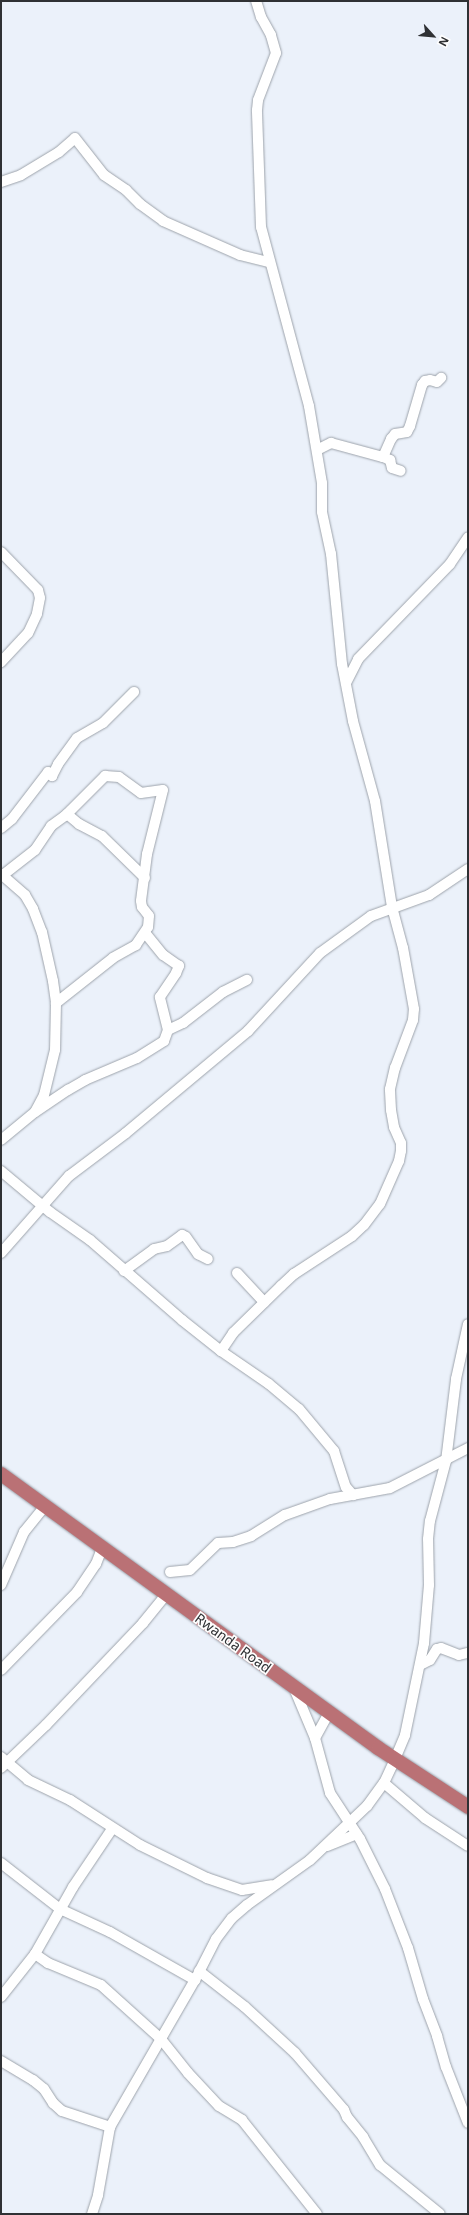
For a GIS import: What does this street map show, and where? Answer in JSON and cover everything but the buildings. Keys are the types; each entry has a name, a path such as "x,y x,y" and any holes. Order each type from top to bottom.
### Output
{"highway":[{"name":"Rwanda Road","path":"1,1474 44,1507 329,1713 395,1760 468,1807"}],"street":[{"path":"221,1350 233,1333 294,1274 352,1236 364,1225 380,1204 399,1160 401,1143 394,1127 391,1110 390,1089 395,1068 412,1020 414,1009 392,907 375,801 353,721 346,683 330,547 322,512 322,483 309,406 268,262 259,217 258,100 276,53 271,35 261,17 256,1"},
{"path":"1,182 21,175 59,152 75,138 104,175 126,190 140,204 163,221 240,255 268,262"},
{"path":"383,457 391,438 395,434 406,432 410,426 422,385 430,380 437,382 441,378"},
{"path":"317,450 331,443 383,457 390,460 392,468 401,471"},
{"path":"346,683 358,659 450,564 468,537"},
{"path":"1,552 38,590 40,598 37,614 28,633 1,662"},
{"path":"1,828 12,819 48,772 52,776 58,764 77,738 103,724 134,692"},
{"path":"35,1112 44,1095 55,1050 56,1003 42,932 33,910 25,895 2,875 35,850 51,826 67,814 105,776 119,776 141,793 163,790 147,854 141,901 150,921 145,933 136,945 113,958 56,1003"},
{"path":"67,814 79,824 102,836 145,878"},
{"path":"1,1253 69,1176 126,1133 248,1031 320,953 365,920 392,907 429,895 468,869"},
{"path":"1,1140 35,1112 85,1080 153,1050 164,1041 168,1030 160,997 176,974 179,966 164,955 145,933"},
{"path":"168,1030 183,1023 222,992 247,980"},
{"path":"1,1172 90,1240 124,1271 221,1350 269,1384 310,1421 334,1451 346,1487 353,1495"},
{"path":"124,1271 154,1249 167,1246 182,1235 188,1239 198,1254 208,1259"},
{"path":"236,1273 264,1302"},
{"path":"92,2214 98,2195 110,2127 197,1976 216,1939 232,1918 247,1905 279,1883 325,1847 367,1806 384,1783 395,1760 405,1735 420,1665 428,1616 428,1539 430,1522 446,1461 468,1324"},
{"path":"170,1572 190,1570 218,1542 242,1540 285,1515 330,1500 390,1488 446,1461 468,1448"},
{"path":"1,1585 18,1542 44,1507"},
{"path":"1,1670 77,1592 96,1564 102,1548"},
{"path":"166,1595 143,1623 46,1725 3,1762 28,1780 70,1800 112,1829 175,1863 226,1886 242,1890 279,1883"},
{"path":"420,1665 430,1660 437,1649 441,1648 459,1655 468,1653"},
{"path":"294,1688 315,1738 327,1786 350,1821 385,1889 438,2036 446,2067 468,2123"},
{"path":"315,1738 329,1713"},
{"path":"384,1783 425,1818 468,1846"},
{"path":"1,1997 35,1954 60,1909 112,1829"},
{"path":"325,1847 357,1834"},
{"path":"1,1863 60,1909 116,1935 197,1976 245,2007 295,2053 344,2110 346,2117 363,2137 380,2166 440,2214"},
{"path":"35,1954 68,1972 101,1985 161,2039 188,2073 219,2106 242,2120 317,2214"},
{"path":"1,2061 33,2080 44,2089 53,2103 62,2111 110,2127"}]}
